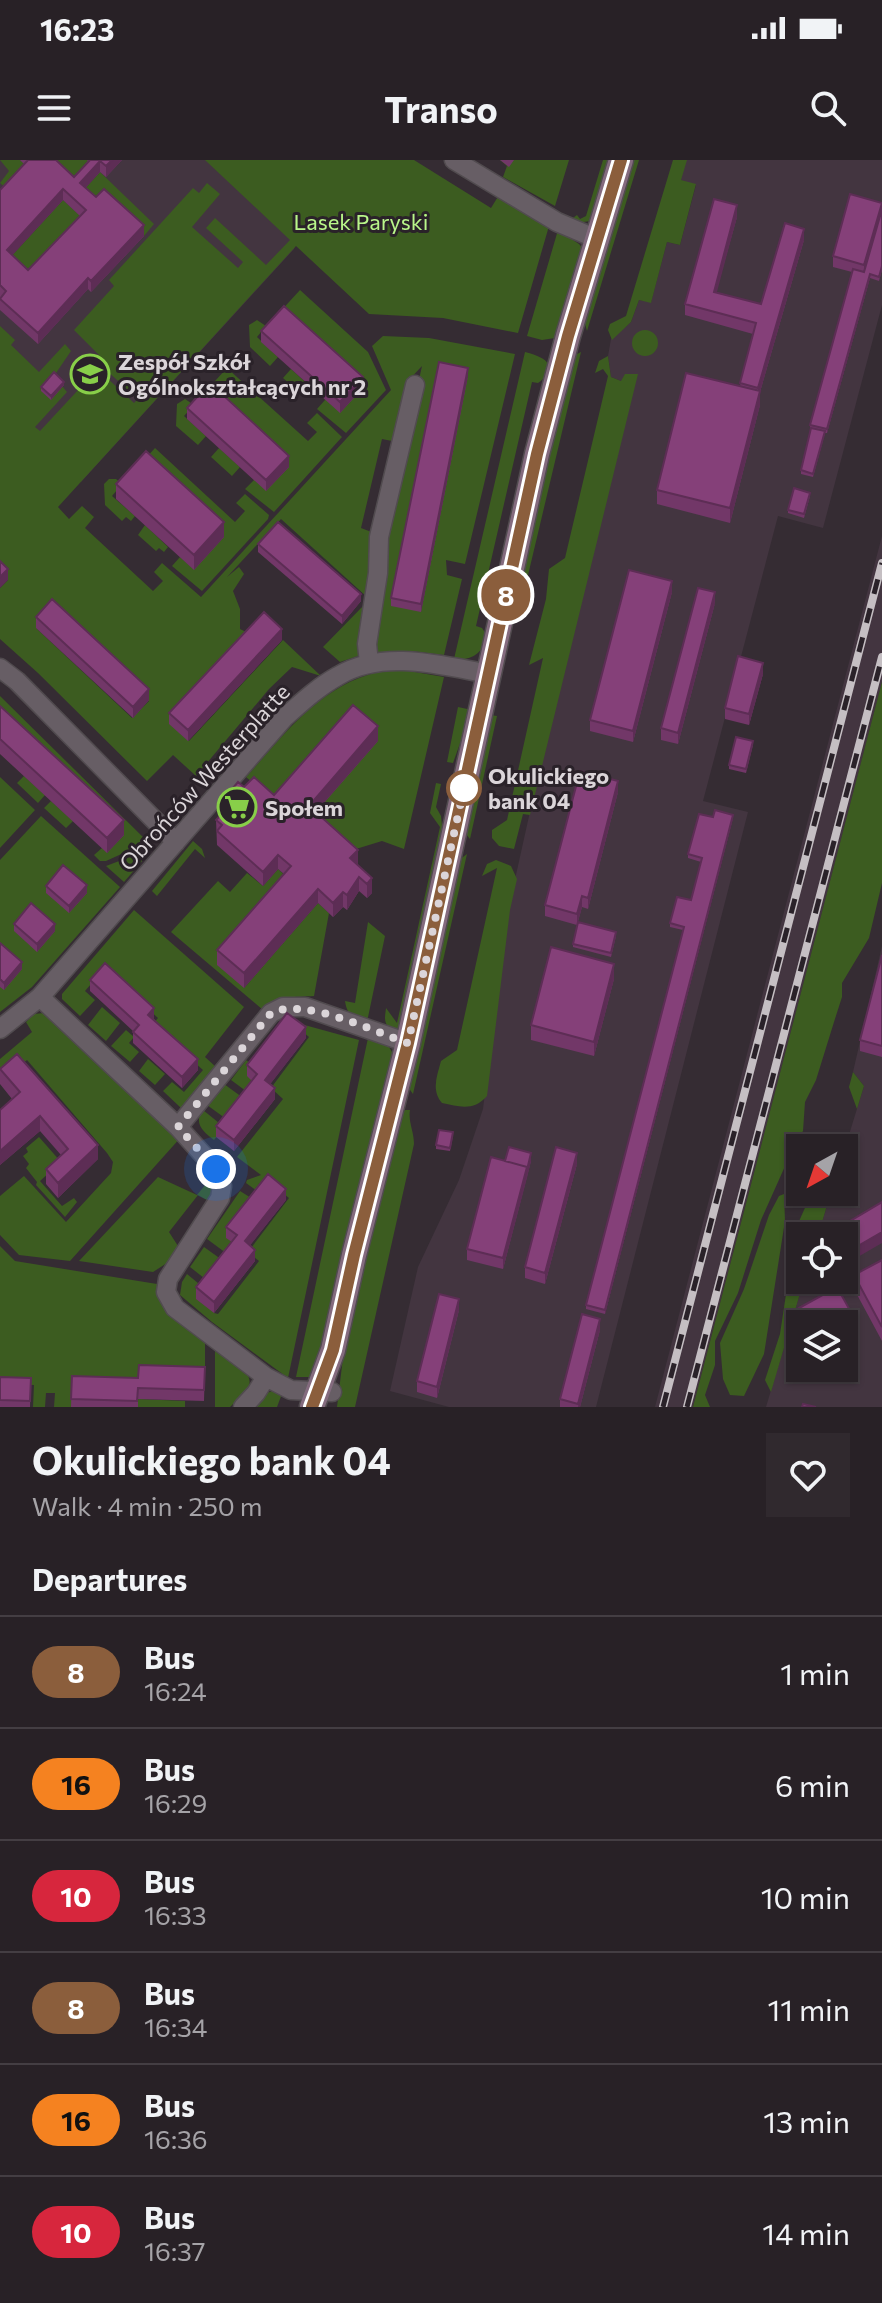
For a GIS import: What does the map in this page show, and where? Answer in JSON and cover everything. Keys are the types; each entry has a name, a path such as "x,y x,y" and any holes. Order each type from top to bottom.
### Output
{"street":[{"path":"454,160 557,222 597,239"},
{"path":"40,997 178,1127 216,1169 222,1186 220,1198 168,1279 166,1292 175,1308 266,1377 291,1390 323,1399 354,1255 408,1043 537,454 568,336 621,160"},
{"path":"369,663 367,644 378,573 379,537 415,385"},
{"name":"Obrońców Westerplatte","path":"0,1029 40,997 284,718 319,688 340,674 369,663 420,662 489,674"},
{"path":"0,668 17,681 176,842"},
{"path":"178,1127 271,1013 283,1007 305,1007 408,1043"},
{"path":"243,1407 266,1377"}],"shaded area":[{"name":"Zespół Szkół Ogólnokształcących nr 2","path":"0,160 307,160 307,215 294,249 81,482 0,436"},
{"path":"686,160 882,160 882,305 823,528 778,516 703,801 748,812 596,1407 449,1407 390,1391 418,1267 459,1180 483,1109 508,911 621,381 611,377 608,356 611,339 631,322 639,300 651,302 667,242 680,245 696,185 680,180"},
{"path":"882,536 882,682 878,698 693,1407 655,1407"},
{"path":"882,946 882,1407 766,1407 786,1340 786,1382 858,1382 858,1310 795,1310 800,1294 858,1294 858,1222 822,1222 827,1206 858,1206 858,1134 849,1134 864,1086 853,1072"}],"green space":[{"path":"0,160 20,160 30,169 9,191 0,183 9,171"},
{"path":"45,160 87,160 94,166 75,187"},
{"name":"Lasek Paryski","path":"205,160 414,160 491,208 499,195 549,226 518,333 443,318 369,314 296,246 58,507 69,519 82,506 94,517 85,528 153,591 163,581 154,572 162,563 201,597 391,390 372,346 383,336 429,338 515,354 465,564 446,560 447,575 462,579 444,655 412,651 375,658 384,538 422,366 407,382 397,442 382,439 361,528 374,533 367,597 281,519 227,577 239,567 244,574 233,591 240,609 240,629 246,632 170,724 189,741 283,640 321,676 292,667 269,689 196,776 173,755 147,781 0,639 0,588 8,580 0,572 0,326 15,340 11,345 39,372 65,344 71,351 54,376 67,392 35,427 40,431 79,389 84,393 90,386 87,375 92,364 134,403 138,399 95,360 99,355 74,330 114,286 109,280 193,188 199,193 207,183 220,194 192,227 238,268 243,262 206,228 215,218 266,265 290,240","holes":["36,628 149,701 132,718"]},
{"path":"500,160 569,160 555,206 503,177 507,166"},
{"path":"603,160 612,160 590,221 577,223 573,218 586,216"},
{"path":"631,160 639,160 587,331 583,317"},
{"path":"673,160 687,160 681,180 696,184 680,245 667,242 651,303 639,300 631,322 612,340 608,330 610,324 626,316"},
{"path":"100,172 154,224 144,236 104,200 80,194"},
{"path":"63,200 86,221 28,281 7,261"},
{"path":"558,230 583,249 555,338 542,340 527,336"},
{"path":"300,290 368,352 386,390 346,433 317,409 325,400 278,314"},
{"path":"257,320 266,326 257,337 278,357 270,366 250,347 249,325"},
{"path":"645,330 654,334 658,343 654,352 645,356 636,352 632,343 636,334"},
{"path":"525,352 544,360 549,367 545,377 538,383 532,382 476,626 482,628 488,637 476,655 454,659"},
{"path":"581,352 524,592 529,534 541,472 575,355"},
{"path":"608,356 611,377 621,381 625,374 638,374 530,815 523,814 514,849 499,846 492,838 492,830 507,820 543,658 529,665 546,599 549,569 565,558 608,376 603,369 595,373 599,361"},
{"path":"227,368 308,441 317,432 307,423 317,413 342,437 274,512 245,489 254,480 203,394"},
{"path":"291,369 312,388 304,397 283,378"},
{"path":"185,399 194,405 184,416 206,436 198,445 176,426 177,404"},
{"path":"155,448 235,522 245,511 236,503 245,494 269,515 202,591 172,566 180,557 194,569 134,471"},
{"path":"219,448 240,467 232,476 211,457"},
{"path":"109,479 116,479 122,484 112,496 135,516 131,521 126,517 122,521 105,505 104,484"},
{"path":"145,525 168,547 164,552 159,548 156,551 138,535"},
{"path":"364,605 361,655 340,662 323,647"},
{"path":"409,671 444,677 404,849 382,841 356,849 278,804 246,777 304,714 338,688 378,672"},
{"path":"882,682 882,883 869,938 842,983 842,997 816,1080 805,1102 803,1131 801,1134 786,1134 786,1164 761,1220 738,1293 715,1341 715,1365 705,1395 710,1407 693,1407"},
{"path":"0,696 148,842 100,861 94,855 102,848 107,852 123,835 0,720"},
{"path":"458,707 472,710 453,763 447,762"},
{"path":"490,715 497,716 470,839 466,834"},
{"path":"24,776 45,795 38,803 17,783"},
{"path":"0,777 35,810 0,848"},
{"path":"436,783 441,784 436,807 441,816 443,835 402,1022 398,1028 391,1029 386,1022 386,1008 397,1023 440,827 430,813"},
{"path":"51,801 73,821 66,828 44,808"},
{"path":"41,816 120,887 32,987 0,1012 0,860"},
{"path":"193,841 202,849 205,858 195,849 157,896 152,891"},
{"path":"148,850 124,882 106,866"},
{"path":"467,854 413,1094 408,1087 459,860"},
{"path":"496,860 511,866 517,879 510,910 487,1096 472,1106 455,1106 442,1103 436,1088 437,1077 441,1061 457,1050 497,868 482,876 487,864"},
{"path":"278,869 291,881 244,988 318,903 329,913 314,996 280,1000 263,1010 171,932 218,881 230,892 247,873 263,886"},
{"path":"134,910 244,1007 205,1057 216,1067 181,1108 163,1091 172,1082 184,1092 203,1070 152,1025 158,1018 104,969 85,991 95,1000 80,1016 62,999 62,994"},
{"path":"368,922 385,936 367,1022 352,1015 345,1001 355,1003"},
{"path":"102,1007 120,1023 106,1041 88,1025"},
{"path":"44,1013 182,1136 70,1261 19,1255 0,1235 0,1196 24,1176 66,1222 111,1173 113,1162 107,1153 27,1060 0,1083 0,1059 32,1032 26,1022 34,1014"},
{"path":"290,1021 359,1040 288,1378 180,1295 187,1274 204,1288 214,1313 218,1314 259,1261 248,1252 289,1198 270,1183 261,1194 246,1183 261,1175 237,1157 283,1099 271,1088 309,1037"},
{"path":"126,1030 134,1037 129,1043 139,1052 130,1062 111,1046"},
{"path":"368,1038 387,1044 394,1055 328,1333 313,1377 296,1377"},
{"path":"148,1059 165,1074 155,1085 139,1071"},
{"path":"246,1060 254,1066 257,1085 250,1094 231,1080"},
{"path":"853,1072 864,1086 857,1109 849,1087"},
{"path":"224,1084 246,1100 229,1121 207,1105"},
{"path":"203,1110 224,1127 214,1140 199,1123"},
{"path":"410,1110 414,1144 355,1407 337,1407 345,1341 401,1114"},
{"path":"39,1137 61,1162 40,1181 62,1206 74,1198 77,1202 65,1217 36,1185 26,1168 29,1164 23,1156 28,1152 26,1148"},
{"path":"158,1177 197,1195 210,1179 216,1187 212,1203 198,1195 169,1232 178,1246 167,1263 153,1272 79,1261"},
{"path":"240,1191 256,1201 227,1237 237,1246 230,1256 207,1239"},
{"path":"784,1194 785,1221 764,1354 744,1396 730,1395 723,1379 720,1343 744,1289 769,1215 779,1196"},
{"path":"806,1206 827,1206 822,1222 799,1222"},
{"path":"0,1246 15,1261 157,1284 158,1292 205,1338 205,1378 139,1376 138,1389 71,1407 54,1407 55,1393 46,1393 45,1407 33,1407 34,1385 0,1384"},
{"path":"204,1247 225,1262 209,1282 190,1267"},
{"path":"786,1294 800,1294 795,1310 786,1310 786,1341 771,1392 765,1380 780,1334"},
{"path":"215,1346 239,1364 250,1382 242,1396 230,1407 215,1407"},
{"path":"274,1390 283,1391 277,1407 251,1407 263,1395"},
{"path":"138,1399 185,1401 185,1407 138,1407"}],"building":[{"path":"28,160 56,160 74,177 90,160 112,160 106,166 100,161 80,183 96,197 104,189 144,225 91,281 88,278 38,333 0,299 6,291 0,285 0,190","holes":["63,189 86,210 28,270 7,250"]},
{"path":"850,194 882,203 864,265 833,256"},
{"path":"714,199 737,205 714,292 761,304 785,223 804,229 758,388 740,383 756,323 685,304"},
{"path":"882,209 882,266 879,277 870,274 827,429 810,425 853,269 864,272"},
{"path":"284,306 363,377 340,402 261,331"},
{"path":"439,362 468,368 421,604 391,598"},
{"path":"54,372 64,382 51,396 41,387"},
{"path":"686,373 760,391 730,508 657,490"},
{"path":"210,383 289,456 266,480 187,408"},
{"path":"811,428 825,431 813,474 801,470"},
{"path":"146,451 224,522 194,555 116,484"},
{"path":"794,488 810,493 804,514 788,510"},
{"path":"278,522 361,594 342,616 258,544"},
{"path":"0,561 8,569 0,577"},
{"path":"629,570 672,581 633,731 590,720"},
{"path":"698,588 715,592 678,733 661,728"},
{"path":"52,599 149,689 133,707 36,617"},
{"path":"264,612 282,629 188,730 169,713"},
{"path":"738,656 763,663 749,714 725,708"},
{"path":"353,705 378,726 309,806 358,850 350,858 372,878 367,884 359,877 347,895 343,892 333,903 318,889 244,973 217,950 291,866 278,855 263,872 217,831 222,825 216,820 229,806 223,800 238,782 244,787 254,777 274,795"},
{"path":"0,706 124,820 107,838 0,739"},
{"path":"736,737 753,741 746,769 729,765"},
{"path":"580,771 618,781 588,898 582,896 577,914 545,905"},
{"path":"715,810 733,815 605,1310 586,1305 684,927 670,923 677,897 691,900 702,858 688,854 699,814 713,817"},
{"path":"63,865 87,885 69,906 46,886"},
{"path":"31,903 55,924 37,944 14,924"},
{"path":"578,922 616,932 611,953 573,944"},
{"path":"0,943 22,962 4,983 0,979"},
{"path":"551,947 614,964 594,1042 531,1025"},
{"path":"882,955 882,1046 860,1040"},
{"path":"105,963 154,1008 148,1015 198,1059 182,1077 133,1032 139,1025 90,980"},
{"path":"287,1013 306,1027 265,1080 275,1088 234,1140 216,1126 257,1074 247,1065"},
{"path":"17,1054 98,1145 58,1183 46,1169 68,1149 40,1116 0,1151 0,1110 20,1092 0,1069"},
{"path":"439,1130 453,1132 450,1148 436,1145"},
{"path":"509,1147 531,1153 527,1170 527,1167 505,1161"},
{"path":"556,1147 577,1153 545,1273 525,1267"},
{"path":"491,1157 527,1167 503,1258 467,1249"},
{"path":"268,1174 286,1189 245,1241 255,1250 214,1302 196,1287 237,1235 226,1227"},
{"path":"882,1202 882,1232 858,1246 858,1222 848,1222"},
{"path":"882,1260 882,1327 858,1282 858,1273"},
{"path":"439,1294 459,1299 437,1387 417,1381"},
{"path":"824,1294 841,1294 850,1310 800,1310"},
{"path":"582,1314 600,1319 578,1404 560,1399"},
{"path":"139,1365 205,1367 204,1390 138,1388 137,1401 71,1399 72,1376 138,1378"},
{"path":"0,1377 31,1378 30,1401 0,1400"}],"railway":[{"path":"663,1407 882,563"},
{"path":"687,1407 882,657"}],"bus line":[{"name":"8","path":"312,1407 333,1350 408,1043 537,454 568,336 621,160"}],"place":[{"name":"Zespół Szkół Ogólnokształcących nr 2","path":"90,374"},
{"name":"Okulickiego bank 04","path":"464,788"},
{"name":"Społem","path":"237,807"}],"route":[{"path":"216,1169 178,1127 271,1013 283,1007 305,1007 408,1043 464,788"}]}
